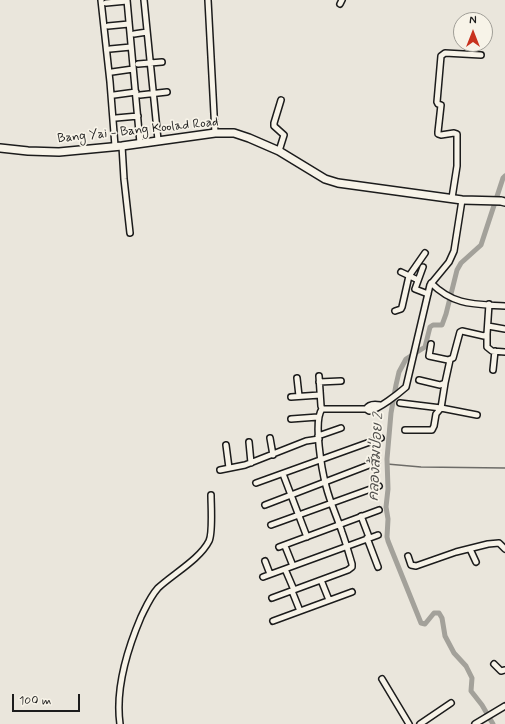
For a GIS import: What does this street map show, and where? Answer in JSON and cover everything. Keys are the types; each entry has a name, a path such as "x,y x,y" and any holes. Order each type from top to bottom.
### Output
{"street":[{"path":"130,234 124,179 110,82 103,1 127,0 133,69 138,93 140,143"},
{"path":"144,0 158,140"},
{"path":"208,0 215,133"},
{"path":"108,26 129,24"},
{"path":"134,34 147,32"},
{"path":"110,49 131,47"},
{"path":"452,198 457,166 457,134 438,134 441,105 437,102 441,56 445,53 480,55"},
{"path":"138,64 162,62"},
{"path":"112,72 133,69"},
{"path":"114,95 138,93 154,94 167,92"},
{"path":"279,151 284,135 274,126 274,123 281,100"},
{"path":"116,118 138,116"},
{"name":"Bang Yai - Bang Koolad Road","path":"0,148 46,152 119,146 215,133 234,134 241,135 279,151 325,179 338,183 462,200 500,201"},
{"path":"322,409 366,409 370,411 377,409 380,405 406,387 431,284 449,262 454,251 462,200"},
{"path":"395,311 401,309 409,276 425,253"},
{"path":"423,267 415,289 428,294"},
{"path":"401,272 418,280"},
{"path":"431,284 454,299 471,304 505,306"},
{"path":"489,304 487,347 490,350 505,352"},
{"path":"488,326 505,329"},
{"path":"405,430 432,430 436,414 441,408 450,360 453,358 460,332 462,331 484,336 487,334"},
{"path":"431,344 429,356 450,360"},
{"path":"493,370 495,351"},
{"path":"272,598 352,567 340,525 325,482 321,460 318,417 322,409 319,376"},
{"path":"297,378 298,396"},
{"path":"419,380 440,385 445,383"},
{"path":"319,382 341,381"},
{"path":"291,397 320,395"},
{"path":"400,402 477,415"},
{"path":"291,419 318,417"},
{"path":"220,470 273,455 341,428"},
{"path":"270,438 273,455"},
{"path":"256,483 381,438"},
{"path":"248,442 251,462"},
{"path":"226,445 229,468"},
{"path":"265,505 377,462"},
{"path":"283,474 307,537"},
{"path":"272,526 379,486"},
{"path":"120,724 119,700 122,674 135,631 151,597 165,582 191,561 210,540 211,495"},
{"path":"292,566 282,547 379,510"},
{"path":"361,516 378,567"},
{"path":"263,577 342,548 346,545 378,535"},
{"path":"408,556 411,565 416,566 456,552 495,543 502,545 505,550"},
{"path":"470,549 476,562"},
{"path":"265,561 270,574"},
{"path":"285,569 300,611"},
{"path":"321,580 329,600"},
{"path":"273,621 352,592"},
{"path":"494,664 500,671 505,670"},
{"path":"382,679 409,724"},
{"path":"420,724 451,703"},
{"path":"475,724 505,706"}],"waterway":[{"name":"คลองส้มป่อย 2","path":"493,724 482,705 471,691 472,678 466,666 454,653 445,636 442,618 439,613 434,613 425,624 421,623 388,541 388,519 386,507 388,489 387,459 391,413 399,372 406,359 425,347 430,327 433,325 442,325 457,270 461,263 481,245 503,178 505,176"},
{"path":"387,464 421,467 505,468"}]}
